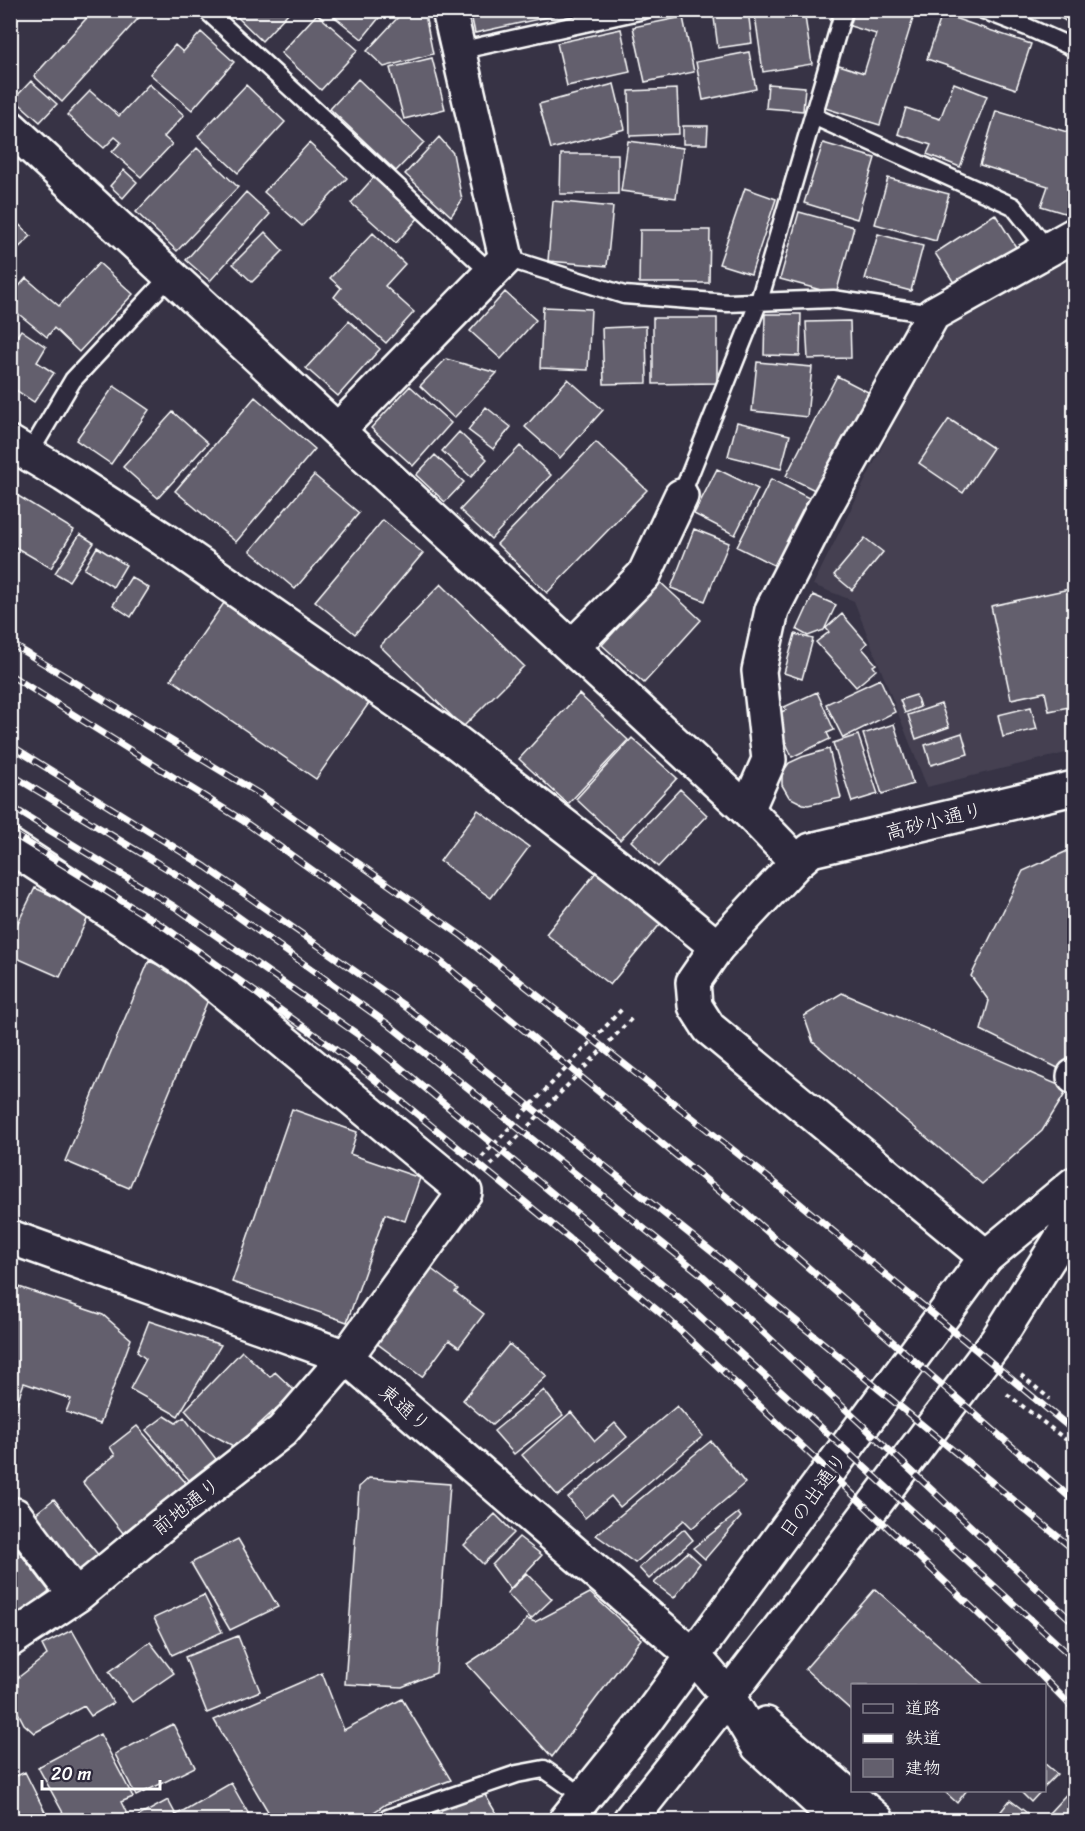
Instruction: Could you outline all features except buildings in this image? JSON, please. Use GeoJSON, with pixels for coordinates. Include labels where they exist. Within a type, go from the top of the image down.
{"type":"FeatureCollection","features":[{"type":"Feature","properties":{"kind":"street"},"geometry":{"type":"LineString","coordinates":[[338,430],[499,266],[449,10]]}},
{"type":"Feature","properties":{"kind":"street"},"geometry":{"type":"LineString","coordinates":[[10,127],[747,810],[797,862]]}},
{"type":"Feature","properties":{"kind":"street"},"geometry":{"type":"LineString","coordinates":[[747,810],[769,760],[759,671],[772,610],[821,514],[933,314],[1061,242]]}},
{"type":"Feature","properties":{"kind":"street"},"geometry":{"type":"LineString","coordinates":[[20,448],[163,539],[456,742],[636,881],[717,947]]}},
{"type":"Feature","properties":{"kind":"street"},"geometry":{"type":"LineString","coordinates":[[572,647],[644,575],[681,496]]}},
{"type":"Feature","properties":{"kind":"street","name":"高砂小通り"},"geometry":{"type":"LineString","coordinates":[[986,1257],[709,1028],[695,1006],[693,982],[717,947],[811,850],[1074,788]]}},
{"type":"Feature","properties":{"kind":"street"},"geometry":{"type":"LineString","coordinates":[[10,846],[194,967],[460,1188]]}},
{"type":"Feature","properties":{"kind":"street","name":"日の出通り"},"geometry":{"type":"LineString","coordinates":[[575,1809],[694,1656],[986,1257],[1074,1184]]}},
{"type":"Feature","properties":{"kind":"street","name":"前地通り"},"geometry":{"type":"LineString","coordinates":[[10,1640],[76,1596],[163,1524],[282,1431],[346,1357],[460,1188]]}},
{"type":"Feature","properties":{"kind":"street"},"geometry":{"type":"LineString","coordinates":[[630,1821],[850,1537],[996,1342],[1074,1218]]}},
{"type":"Feature","properties":{"kind":"street","name":"東通り"},"geometry":{"type":"LineString","coordinates":[[10,1237],[346,1357],[694,1656],[728,1696]]}},
{"type":"Feature","properties":{"kind":"street"},"geometry":{"type":"LineString","coordinates":[[12,1514],[76,1596]]}},
{"type":"Feature","properties":{"kind":"street"},"geometry":{"type":"LineString","coordinates":[[728,1696],[758,1746],[838,1821]]}},
{"type":"Feature","properties":{"kind":"street"},"geometry":{"type":"LineString","coordinates":[[728,1696],[756,1715],[877,1821]]}},
{"type":"Feature","properties":{"kind":"lane"},"geometry":{"type":"LineString","coordinates":[[206,10],[499,266],[624,295],[728,303],[833,299],[933,314]]}},
{"type":"Feature","properties":{"kind":"lane"},"geometry":{"type":"LineString","coordinates":[[458,51],[644,10]]}},
{"type":"Feature","properties":{"kind":"lane"},"geometry":{"type":"LineString","coordinates":[[681,496],[759,301],[844,10]]}},
{"type":"Feature","properties":{"kind":"lane"},"geometry":{"type":"LineString","coordinates":[[983,10],[1074,48]]}},
{"type":"Feature","properties":{"kind":"lane"},"geometry":{"type":"LineString","coordinates":[[813,116],[1013,206],[1061,242]]}},
{"type":"Feature","properties":{"kind":"lane"},"geometry":{"type":"LineString","coordinates":[[20,448],[73,380],[171,275]]}},
{"type":"Feature","properties":{"kind":"lane"},"geometry":{"type":"LineString","coordinates":[[385,1821],[399,1814],[517,1774],[544,1769],[575,1809]]}},
{"type":"Feature","properties":{"kind":"path"},"geometry":{"type":"LineString","coordinates":[[460,1188],[624,1007]]}},
{"type":"Feature","properties":{"kind":"path"},"geometry":{"type":"LineString","coordinates":[[460,1188],[634,1017]]}},
{"type":"Feature","properties":{"kind":"path"},"geometry":{"type":"LineString","coordinates":[[1021,1376],[1050,1399]]}},
{"type":"Feature","properties":{"kind":"path"},"geometry":{"type":"LineString","coordinates":[[1007,1394],[1074,1446]]}},
{"type":"Feature","properties":{"kind":"shaded area"},"geometry":{"type":"Polygon","coordinates":[[[1074,248],[1074,751],[927,787],[854,601],[813,585],[894,423],[954,316],[1074,248]]]}},
{"type":"Feature","properties":{"kind":"railway"},"geometry":{"type":"LineString","coordinates":[[10,643],[261,795],[462,936],[775,1183],[1074,1431]]}},
{"type":"Feature","properties":{"kind":"railway"},"geometry":{"type":"LineString","coordinates":[[10,675],[242,820],[441,962],[745,1212],[1074,1501]]}},
{"type":"Feature","properties":{"kind":"railway"},"geometry":{"type":"LineString","coordinates":[[10,745],[206,867],[402,1004],[716,1255],[1074,1550]]}},
{"type":"Feature","properties":{"kind":"railway"},"geometry":{"type":"LineString","coordinates":[[10,774],[194,885],[388,1024],[702,1275],[1074,1623]]}},
{"type":"Feature","properties":{"kind":"railway"},"geometry":{"type":"LineString","coordinates":[[10,806],[175,907],[373,1045],[683,1301],[1074,1659]]}},
{"type":"Feature","properties":{"kind":"railway"},"geometry":{"type":"LineString","coordinates":[[10,832],[166,928],[357,1065],[668,1319],[1002,1636],[1074,1709]]}}]}
